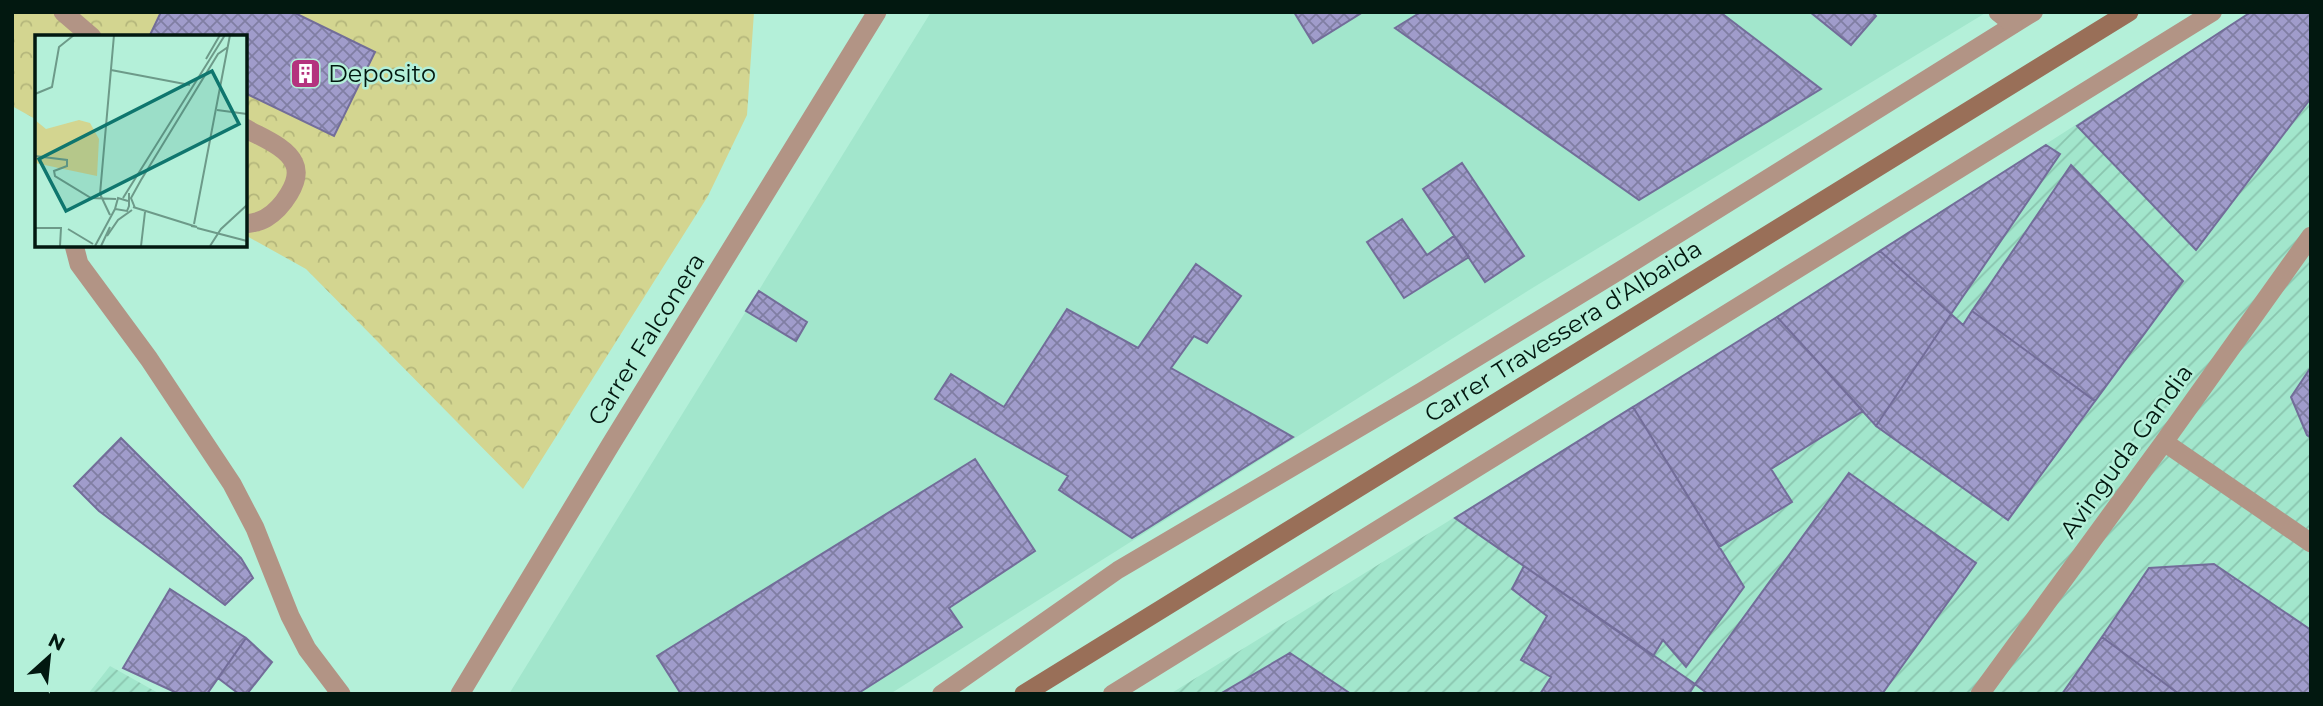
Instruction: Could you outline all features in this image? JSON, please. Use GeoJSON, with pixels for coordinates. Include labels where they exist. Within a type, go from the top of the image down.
{"type":"FeatureCollection","features":[{"type":"Feature","properties":{"kind":"main road","name":"Carrer Travessera d'Albaida"},"geometry":{"type":"LineString","coordinates":[[1024,694],[2129,12]]}},
{"type":"Feature","properties":{"kind":"street"},"geometry":{"type":"LineString","coordinates":[[63,12],[90,35]]}},
{"type":"Feature","properties":{"kind":"street","name":"Carrer Falconera"},"geometry":{"type":"LineString","coordinates":[[460,694],[877,12]]}},
{"type":"Feature","properties":{"kind":"street"},"geometry":{"type":"LineString","coordinates":[[1998,12],[2013,24]]}},
{"type":"Feature","properties":{"kind":"street"},"geometry":{"type":"LineString","coordinates":[[247,129],[285,151],[294,162],[297,172],[280,207],[266,219],[247,224]]}},
{"type":"Feature","properties":{"kind":"street","name":"Avinguda Gandia"},"geometry":{"type":"LineString","coordinates":[[1980,694],[2311,236]]}},
{"type":"Feature","properties":{"kind":"street"},"geometry":{"type":"LineString","coordinates":[[75,247],[79,264],[149,359],[232,484],[255,528],[290,616],[307,649],[341,694]]}},
{"type":"Feature","properties":{"kind":"street"},"geometry":{"type":"LineString","coordinates":[[2164,442],[2311,543]]}},
{"type":"Feature","properties":{"kind":"lane"},"geometry":{"type":"LineString","coordinates":[[941,694],[1118,570],[1561,306],[2034,12]]}},
{"type":"Feature","properties":{"kind":"lane"},"geometry":{"type":"LineString","coordinates":[[1112,694],[2213,12]]}},
{"type":"Feature","properties":{"kind":"shaded area"},"geometry":{"type":"Polygon","coordinates":[[[931,12],[1987,12],[1534,287],[890,694],[509,694],[931,12]]]}},
{"type":"Feature","properties":{"kind":"shaded area"},"geometry":{"type":"Polygon","coordinates":[[[2251,12],[2311,12],[2311,694],[1170,694],[1777,317],[2251,12]]]}},
{"type":"Feature","properties":{"kind":"shaded area"},"geometry":{"type":"Polygon","coordinates":[[[110,666],[160,694],[88,694],[110,666]]]}},
{"type":"Feature","properties":{"kind":"green space"},"geometry":{"type":"Polygon","coordinates":[[[12,12],[754,12],[747,115],[708,196],[523,489],[306,269],[247,236],[247,35],[35,35],[35,119],[12,106],[12,12]]]}},
{"type":"Feature","properties":{"kind":"building","name":"Deposito"},"geometry":{"type":"Polygon","coordinates":[[[161,12],[293,12],[375,52],[334,136],[247,94],[247,35],[150,35],[161,12]]]}},
{"type":"Feature","properties":{"kind":"building"},"geometry":{"type":"Polygon","coordinates":[[[1294,12],[1363,12],[1313,43],[1294,12]]]}},
{"type":"Feature","properties":{"kind":"building"},"geometry":{"type":"Polygon","coordinates":[[[1421,12],[1720,12],[1821,89],[1639,200],[1395,28],[1421,12]]]}},
{"type":"Feature","properties":{"kind":"building"},"geometry":{"type":"Polygon","coordinates":[[[1810,12],[1872,12],[1876,16],[1851,45],[1810,12]]]}},
{"type":"Feature","properties":{"kind":"building"},"geometry":{"type":"Polygon","coordinates":[[[2251,12],[2311,12],[2311,98],[2196,250],[2077,126],[2251,12]]]}},
{"type":"Feature","properties":{"kind":"building"},"geometry":{"type":"Polygon","coordinates":[[[2046,145],[2060,154],[1951,314],[1880,251],[2046,145]]]}},
{"type":"Feature","properties":{"kind":"building"},"geometry":{"type":"Polygon","coordinates":[[[1462,163],[1524,256],[1485,282],[1423,189],[1462,163]]]}},
{"type":"Feature","properties":{"kind":"building"},"geometry":{"type":"Polygon","coordinates":[[[2071,165],[2183,281],[2095,401],[1972,311],[2071,165]]]}},
{"type":"Feature","properties":{"kind":"building"},"geometry":{"type":"Polygon","coordinates":[[[1402,219],[1427,255],[1454,236],[1469,257],[1404,298],[1367,242],[1402,219]]]}},
{"type":"Feature","properties":{"kind":"building"},"geometry":{"type":"Polygon","coordinates":[[[1880,251],[1951,314],[1876,426],[1777,317],[1880,251]]]}},
{"type":"Feature","properties":{"kind":"building"},"geometry":{"type":"Polygon","coordinates":[[[1196,264],[1241,296],[1207,343],[1194,336],[1171,368],[1293,437],[1132,538],[1059,490],[1068,476],[935,399],[951,374],[1004,407],[1067,309],[1138,348],[1196,264]]]}},
{"type":"Feature","properties":{"kind":"building"},"geometry":{"type":"Polygon","coordinates":[[[759,291],[807,322],[796,341],[746,311],[759,291]]]}},
{"type":"Feature","properties":{"kind":"building"},"geometry":{"type":"Polygon","coordinates":[[[1972,311],[2095,401],[2008,520],[1876,426],[1951,314],[1963,325],[1972,311]]]}},
{"type":"Feature","properties":{"kind":"building"},"geometry":{"type":"Polygon","coordinates":[[[1777,317],[1863,411],[1771,469],[1792,502],[1719,547],[1633,407],[1777,317]]]}},
{"type":"Feature","properties":{"kind":"building"},"geometry":{"type":"Polygon","coordinates":[[[2311,367],[2311,438],[2307,435],[2291,397],[2311,367]]]}},
{"type":"Feature","properties":{"kind":"building"},"geometry":{"type":"Polygon","coordinates":[[[1633,407],[1744,587],[1686,667],[1663,640],[1653,656],[1455,518],[1633,407]]]}},
{"type":"Feature","properties":{"kind":"building"},"geometry":{"type":"Polygon","coordinates":[[[121,438],[241,558],[253,578],[225,605],[99,511],[74,486],[121,438]]]}},
{"type":"Feature","properties":{"kind":"building"},"geometry":{"type":"Polygon","coordinates":[[[975,459],[1035,551],[949,608],[962,627],[857,694],[681,694],[657,656],[975,459]]]}},
{"type":"Feature","properties":{"kind":"building"},"geometry":{"type":"Polygon","coordinates":[[[1849,473],[1976,563],[1882,694],[1708,694],[1695,684],[1849,473]]]}},
{"type":"Feature","properties":{"kind":"building"},"geometry":{"type":"Polygon","coordinates":[[[2214,564],[2311,630],[2311,694],[2179,694],[2102,637],[2149,568],[2214,564]]]}},
{"type":"Feature","properties":{"kind":"building"},"geometry":{"type":"Polygon","coordinates":[[[1524,566],[1695,684],[1689,694],[1540,694],[1551,677],[1521,660],[1547,616],[1512,589],[1524,566]]]}},
{"type":"Feature","properties":{"kind":"building"},"geometry":{"type":"Polygon","coordinates":[[[170,589],[246,638],[207,694],[179,694],[123,668],[170,589]]]}},
{"type":"Feature","properties":{"kind":"building"},"geometry":{"type":"Polygon","coordinates":[[[2102,637],[2179,694],[2062,694],[2102,637]]]}},
{"type":"Feature","properties":{"kind":"building"},"geometry":{"type":"Polygon","coordinates":[[[246,638],[272,662],[247,694],[239,694],[218,678],[246,638]]]}},
{"type":"Feature","properties":{"kind":"building"},"geometry":{"type":"Polygon","coordinates":[[[1290,653],[1351,694],[1220,694],[1290,653]]]}},
{"type":"Feature","properties":{"kind":"place","name":"Deposito"},"geometry":{"type":"Point","coordinates":[305,73]}}]}
